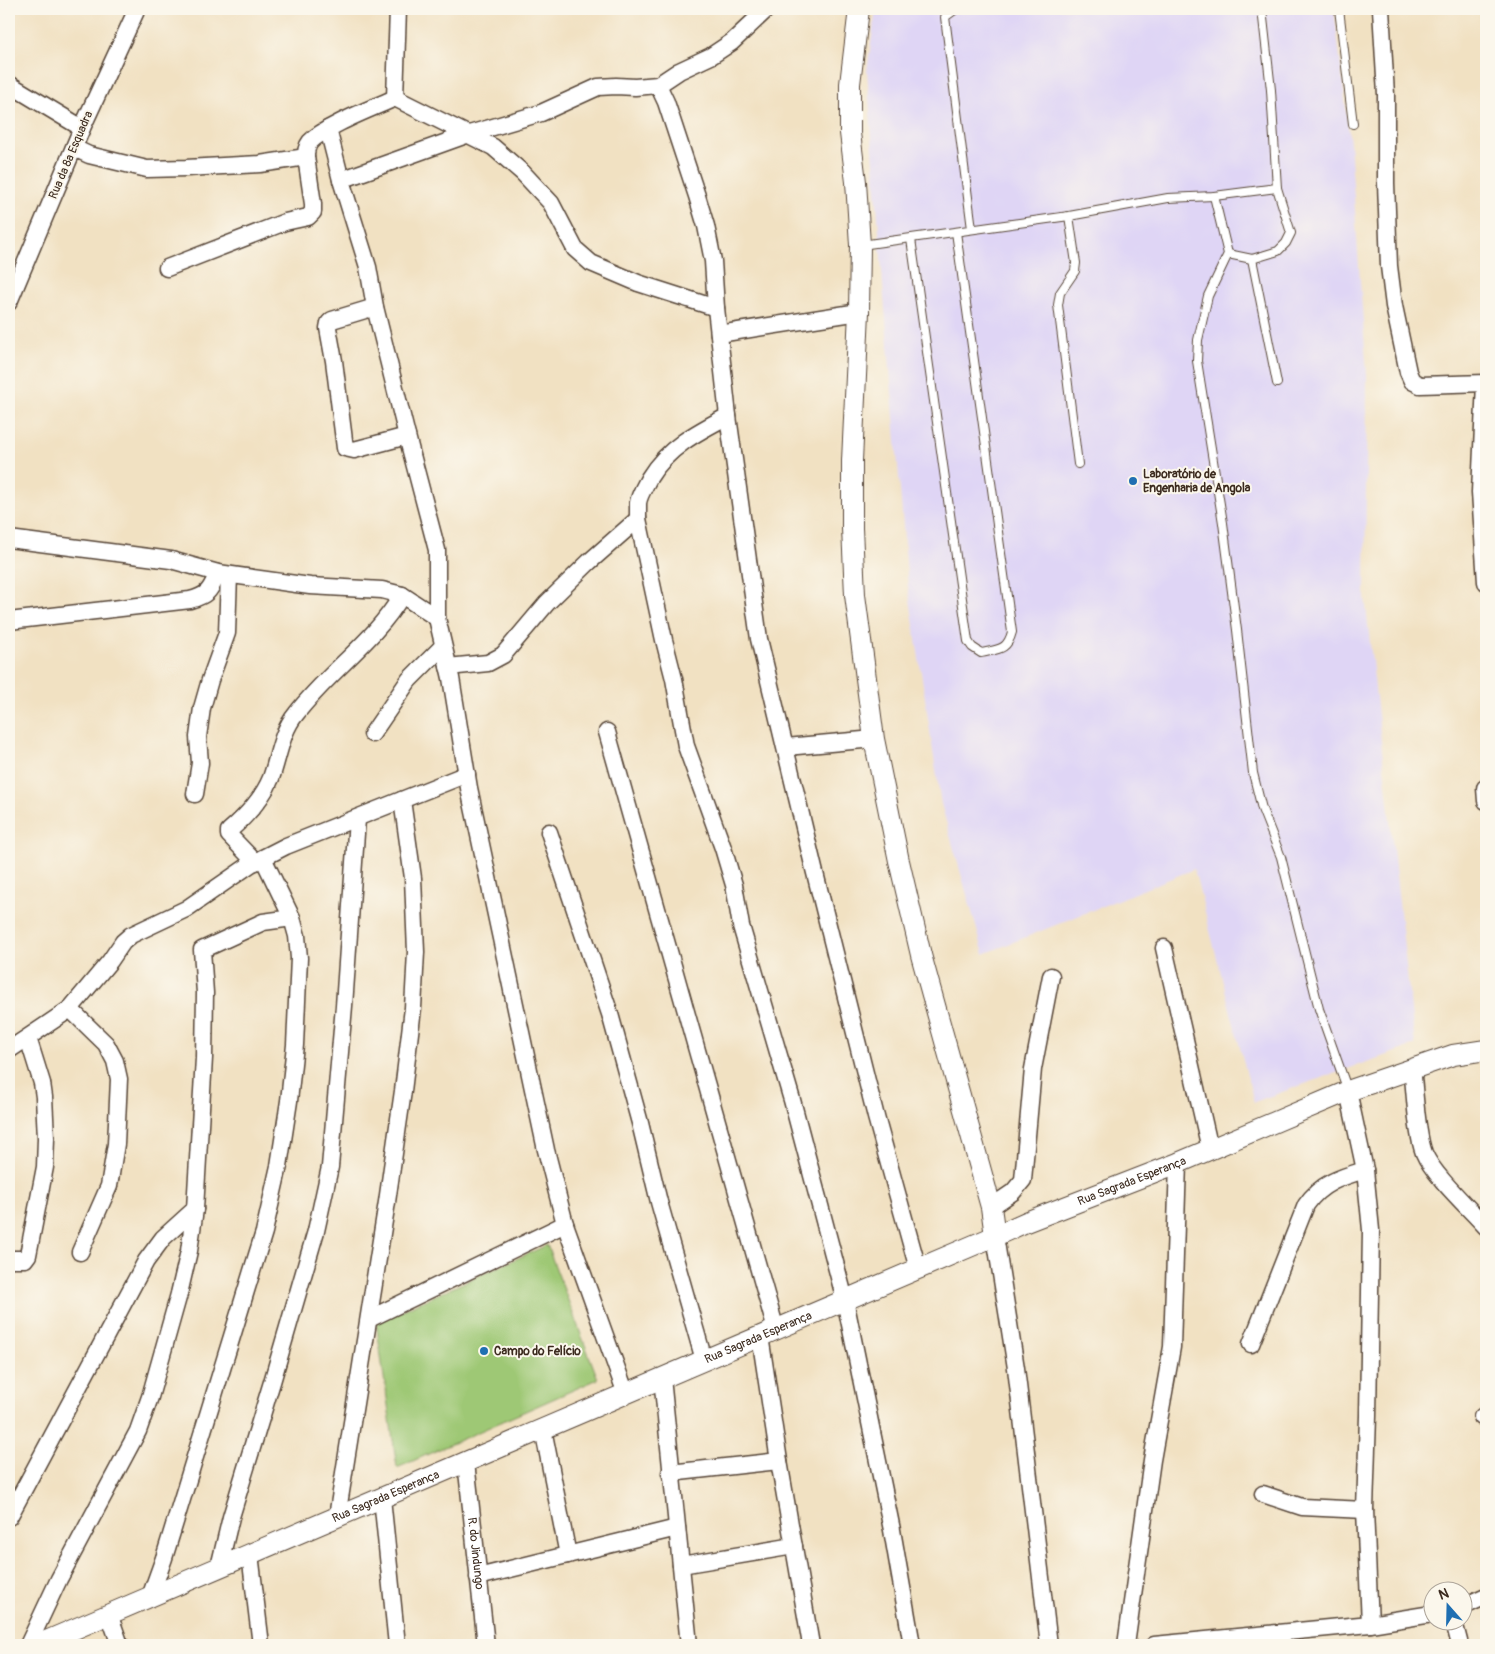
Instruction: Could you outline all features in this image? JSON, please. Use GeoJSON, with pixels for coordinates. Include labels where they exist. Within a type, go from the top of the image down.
{"type":"FeatureCollection","features":[{"type":"Feature","properties":{"kind":"street","name":"Rua da 8ª Esquadra"},"geometry":{"type":"LineString","coordinates":[[9,302],[82,128],[137,9]]}},
{"type":"Feature","properties":{"kind":"street"},"geometry":{"type":"LineString","coordinates":[[395,98],[398,9]]}},
{"type":"Feature","properties":{"kind":"street"},"geometry":{"type":"LineString","coordinates":[[341,180],[469,134],[541,113],[598,87],[658,85],[679,71],[711,56],[732,42],[766,9]]}},
{"type":"Feature","properties":{"kind":"street"},"geometry":{"type":"LineString","coordinates":[[859,9],[850,84],[850,133],[856,182],[860,245],[852,461],[855,595],[874,739],[885,800],[921,955],[991,1206],[1016,1368],[1049,1645]]}},
{"type":"Feature","properties":{"kind":"street"},"geometry":{"type":"LineString","coordinates":[[1381,9],[1386,95],[1386,183],[1394,306],[1408,372],[1412,381],[1420,385],[1485,383],[1480,492],[1486,582]]}},
{"type":"Feature","properties":{"kind":"street"},"geometry":{"type":"LineString","coordinates":[[9,84],[82,128]]}},
{"type":"Feature","properties":{"kind":"street"},"geometry":{"type":"LineString","coordinates":[[658,85],[666,102],[706,226],[713,261],[716,308],[728,416],[760,639],[814,869],[876,1116],[918,1269]]}},
{"type":"Feature","properties":{"kind":"street"},"geometry":{"type":"LineString","coordinates":[[167,268],[285,222],[308,217],[312,212],[314,204],[306,157],[306,150],[310,143],[328,129],[395,98]]}},
{"type":"Feature","properties":{"kind":"street"},"geometry":{"type":"LineString","coordinates":[[395,98],[493,147],[523,173],[551,203],[575,249],[591,263],[638,283],[716,308]]}},
{"type":"Feature","properties":{"kind":"street"},"geometry":{"type":"LineString","coordinates":[[328,129],[341,180],[368,267],[375,307],[437,550],[438,618],[467,774],[546,1150],[565,1224],[626,1394]]}},
{"type":"Feature","properties":{"kind":"street"},"geometry":{"type":"LineString","coordinates":[[74,148],[89,155],[147,169],[260,164],[306,157]]}},
{"type":"Feature","properties":{"kind":"street"},"geometry":{"type":"LineString","coordinates":[[375,307],[332,320],[329,323],[328,328],[345,448],[354,450],[407,436]]}},
{"type":"Feature","properties":{"kind":"street"},"geometry":{"type":"LineString","coordinates":[[719,334],[859,312]]}},
{"type":"Feature","properties":{"kind":"street"},"geometry":{"type":"LineString","coordinates":[[728,416],[697,432],[670,451],[655,469],[644,487],[638,502],[638,519],[674,679],[686,746],[726,857],[734,885],[741,926],[792,1100],[845,1300],[890,1521],[912,1645]]}},
{"type":"Feature","properties":{"kind":"street"},"geometry":{"type":"LineString","coordinates":[[448,667],[488,663],[503,655],[547,603],[588,562],[638,519]]}},
{"type":"Feature","properties":{"kind":"street"},"geometry":{"type":"LineString","coordinates":[[9,539],[172,560],[223,574],[310,586],[382,590],[402,595],[438,618]]}},
{"type":"Feature","properties":{"kind":"street"},"geometry":{"type":"LineString","coordinates":[[9,621],[190,600],[203,596],[223,574]]}},
{"type":"Feature","properties":{"kind":"street"},"geometry":{"type":"LineString","coordinates":[[195,794],[200,763],[198,737],[202,708],[227,633],[223,574]]}},
{"type":"Feature","properties":{"kind":"street"},"geometry":{"type":"LineString","coordinates":[[150,1597],[164,1558],[264,1232],[279,1166],[295,1044],[299,958],[297,936],[292,918],[259,860],[229,835],[229,831],[253,806],[270,780],[287,727],[295,714],[322,683],[393,611],[402,595]]}},
{"type":"Feature","properties":{"kind":"street"},"geometry":{"type":"LineString","coordinates":[[372,734],[409,680],[444,646]]}},
{"type":"Feature","properties":{"kind":"street"},"geometry":{"type":"LineString","coordinates":[[607,732],[768,1333],[779,1462],[811,1645]]}},
{"type":"Feature","properties":{"kind":"street"},"geometry":{"type":"LineString","coordinates":[[786,748],[874,739]]}},
{"type":"Feature","properties":{"kind":"street"},"geometry":{"type":"LineString","coordinates":[[9,1050],[70,1009],[131,935],[186,909],[259,860],[286,846],[467,774]]}},
{"type":"Feature","properties":{"kind":"street"},"geometry":{"type":"LineString","coordinates":[[337,1517],[402,1101],[413,1008],[416,952],[413,878],[402,800]]}},
{"type":"Feature","properties":{"kind":"street"},"geometry":{"type":"LineString","coordinates":[[219,1567],[231,1517],[316,1231],[330,1166],[344,1006],[357,818]]}},
{"type":"Feature","properties":{"kind":"street"},"geometry":{"type":"LineString","coordinates":[[549,832],[610,1014],[659,1202],[704,1360]]}},
{"type":"Feature","properties":{"kind":"street"},"geometry":{"type":"LineString","coordinates":[[28,1645],[59,1579],[138,1431],[150,1397],[179,1294],[195,1208],[204,1058],[205,993],[202,950],[263,922],[292,918]]}},
{"type":"Feature","properties":{"kind":"street"},"geometry":{"type":"LineString","coordinates":[[1164,948],[1210,1149]]}},
{"type":"Feature","properties":{"kind":"street"},"geometry":{"type":"LineString","coordinates":[[991,1206],[1013,1192],[1023,1180],[1033,1069],[1051,976]]}},
{"type":"Feature","properties":{"kind":"street"},"geometry":{"type":"LineString","coordinates":[[70,1009],[106,1044],[115,1061],[119,1079],[116,1144],[109,1186],[80,1252]]}},
{"type":"Feature","properties":{"kind":"street"},"geometry":{"type":"LineString","coordinates":[[9,1259],[25,1259],[28,1255],[45,1167],[44,1097],[42,1082],[28,1038]]}},
{"type":"Feature","properties":{"kind":"street","name":"Rua Sagrada Esperança"},"geometry":{"type":"LineString","coordinates":[[36,1645],[1026,1222],[1178,1163],[1348,1091],[1453,1055],[1486,1050]]}},
{"type":"Feature","properties":{"kind":"street"},"geometry":{"type":"LineString","coordinates":[[1412,1068],[1420,1140],[1424,1153],[1433,1168],[1486,1227]]}},
{"type":"Feature","properties":{"kind":"street"},"geometry":{"type":"LineString","coordinates":[[1348,1091],[1365,1170],[1371,1230],[1364,1510],[1370,1624]]}},
{"type":"Feature","properties":{"kind":"street"},"geometry":{"type":"LineString","coordinates":[[1126,1645],[1152,1460],[1172,1347],[1178,1163]]}},
{"type":"Feature","properties":{"kind":"street"},"geometry":{"type":"LineString","coordinates":[[1251,1344],[1306,1205],[1315,1192],[1339,1178],[1365,1170]]}},
{"type":"Feature","properties":{"kind":"street"},"geometry":{"type":"LineString","coordinates":[[9,1517],[146,1261],[163,1238],[195,1208]]}},
{"type":"Feature","properties":{"kind":"street"},"geometry":{"type":"LineString","coordinates":[[369,1319],[565,1224]]}},
{"type":"Feature","properties":{"kind":"street"},"geometry":{"type":"LineString","coordinates":[[662,1378],[670,1473],[689,1645]]}},
{"type":"Feature","properties":{"kind":"street"},"geometry":{"type":"LineString","coordinates":[[543,1429],[568,1555]]}},
{"type":"Feature","properties":{"kind":"street","name":"R. do Jindungo"},"geometry":{"type":"LineString","coordinates":[[466,1462],[486,1645]]}},
{"type":"Feature","properties":{"kind":"street"},"geometry":{"type":"LineString","coordinates":[[670,1473],[779,1462]]}},
{"type":"Feature","properties":{"kind":"street"},"geometry":{"type":"LineString","coordinates":[[1263,1494],[1302,1507],[1364,1510]]}},
{"type":"Feature","properties":{"kind":"street"},"geometry":{"type":"LineString","coordinates":[[382,1498],[398,1645]]}},
{"type":"Feature","properties":{"kind":"street"},"geometry":{"type":"LineString","coordinates":[[478,1577],[677,1528]]}},
{"type":"Feature","properties":{"kind":"street"},"geometry":{"type":"LineString","coordinates":[[680,1565],[794,1546]]}},
{"type":"Feature","properties":{"kind":"street"},"geometry":{"type":"LineString","coordinates":[[250,1554],[261,1645]]}},
{"type":"Feature","properties":{"kind":"street"},"geometry":{"type":"LineString","coordinates":[[1472,1602],[1486,1596]]}},
{"type":"Feature","properties":{"kind":"street"},"geometry":{"type":"LineString","coordinates":[[110,1614],[120,1645]]}},
{"type":"Feature","properties":{"kind":"street"},"geometry":{"type":"LineString","coordinates":[[1154,1645],[1370,1624],[1422,1616]]}},
{"type":"Feature","properties":{"kind":"street"},"geometry":{"type":"LineString","coordinates":[[1457,1632],[1460,1645]]}},
{"type":"Feature","properties":{"kind":"lane"},"geometry":{"type":"LineString","coordinates":[[956,9],[945,17],[972,230]]}},
{"type":"Feature","properties":{"kind":"lane"},"geometry":{"type":"LineString","coordinates":[[1228,254],[1252,259],[1278,251],[1286,243],[1290,233],[1278,188],[1271,90],[1262,9]]}},
{"type":"Feature","properties":{"kind":"lane"},"geometry":{"type":"LineString","coordinates":[[1339,9],[1352,124]]}},
{"type":"Feature","properties":{"kind":"lane"},"geometry":{"type":"LineString","coordinates":[[860,245],[1068,216],[1168,198],[1214,196],[1278,188]]}},
{"type":"Feature","properties":{"kind":"lane"},"geometry":{"type":"LineString","coordinates":[[1214,196],[1228,254],[1208,296],[1198,340],[1197,362],[1223,523],[1253,773],[1262,809],[1280,858],[1319,1009],[1348,1091]]}},
{"type":"Feature","properties":{"kind":"lane"},"geometry":{"type":"LineString","coordinates":[[1068,216],[1076,263],[1075,271],[1060,293],[1058,305],[1078,464]]}},
{"type":"Feature","properties":{"kind":"lane"},"geometry":{"type":"LineString","coordinates":[[911,239],[968,640],[972,647],[981,653],[1004,648],[1010,642],[1012,632],[956,232]]}},
{"type":"Feature","properties":{"kind":"lane"},"geometry":{"type":"LineString","coordinates":[[1252,259],[1277,383]]}},
{"type":"Feature","properties":{"kind":"shaded area","name":"Laboratório de Engenharia de Angola"},"geometry":{"type":"Polygon","coordinates":[[[876,9],[1334,9],[1350,143],[1367,376],[1365,598],[1415,1045],[1254,1102],[1194,869],[984,954],[941,804],[908,586],[867,71],[876,9]]]}},
{"type":"Feature","properties":{"kind":"green space","name":"Campo do Felício"},"geometry":{"type":"Polygon","coordinates":[[[547,1245],[598,1379],[397,1468],[376,1322],[547,1245]]]}},
{"type":"Feature","properties":{"kind":"place","name":"Laboratório de Engenharia de Angola"},"geometry":{"type":"Point","coordinates":[1133,481]}},
{"type":"Feature","properties":{"kind":"place","name":"Campo do Felício"},"geometry":{"type":"Point","coordinates":[484,1351]}}]}
